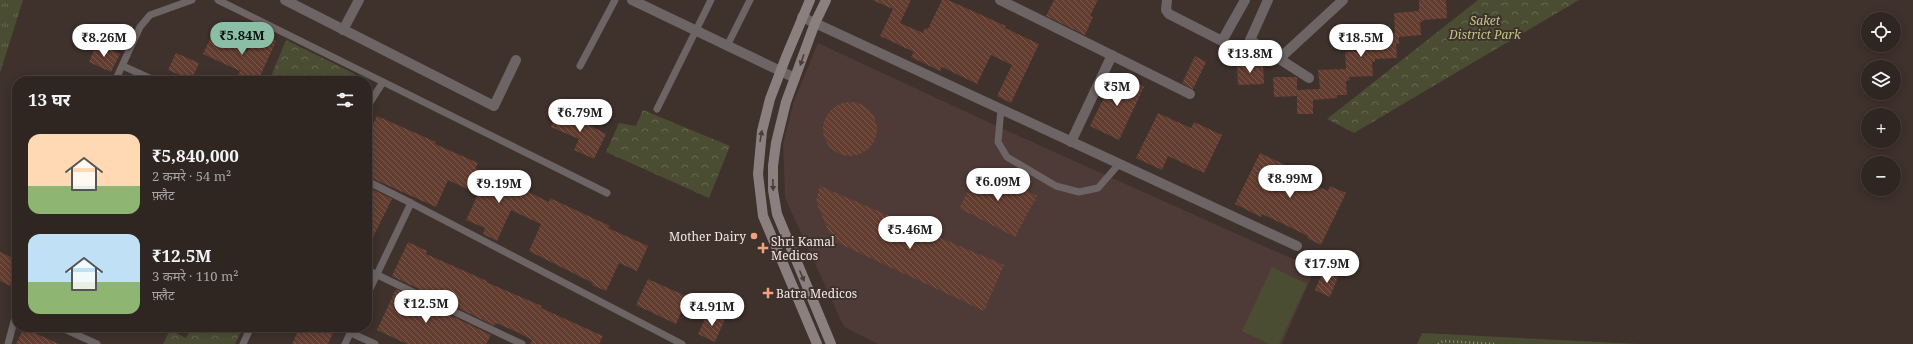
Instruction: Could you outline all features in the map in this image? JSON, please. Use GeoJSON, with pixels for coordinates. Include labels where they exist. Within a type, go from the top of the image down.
{"type":"FeatureCollection","features":[{"type":"Feature","properties":{"kind":"street"},"geometry":{"type":"LineString","coordinates":[[285,0],[494,106],[516,60]]}},
{"type":"Feature","properties":{"kind":"street"},"geometry":{"type":"LineString","coordinates":[[343,30],[359,0]]}},
{"type":"Feature","properties":{"kind":"street"},"geometry":{"type":"LineString","coordinates":[[632,0],[795,78]]}},
{"type":"Feature","properties":{"kind":"street"},"geometry":{"type":"LineString","coordinates":[[810,0],[770,98],[759,152],[758,181],[763,216],[817,344]]}},
{"type":"Feature","properties":{"kind":"street"},"geometry":{"type":"LineString","coordinates":[[826,0],[815,23],[786,102],[776,142],[773,166],[773,190],[777,214],[831,344]]}},
{"type":"Feature","properties":{"kind":"street"},"geometry":{"type":"LineString","coordinates":[[1000,0],[1190,94]]}},
{"type":"Feature","properties":{"kind":"street"},"geometry":{"type":"LineString","coordinates":[[1166,0],[1166,10],[1169,14],[1222,41],[1245,0]]}},
{"type":"Feature","properties":{"kind":"street"},"geometry":{"type":"LineString","coordinates":[[1268,0],[1250,40],[1309,78]]}},
{"type":"Feature","properties":{"kind":"street"},"geometry":{"type":"LineString","coordinates":[[1279,59],[1343,0]]}},
{"type":"Feature","properties":{"kind":"street"},"geometry":{"type":"LineString","coordinates":[[802,17],[1297,246]]}},
{"type":"Feature","properties":{"kind":"street"},"geometry":{"type":"LineString","coordinates":[[1071,142],[1112,55]]}},
{"type":"Feature","properties":{"kind":"street"},"geometry":{"type":"LineString","coordinates":[[770,98],[786,102]]}},
{"type":"Feature","properties":{"kind":"lane"},"geometry":{"type":"LineString","coordinates":[[118,76],[140,27],[150,15],[192,0]]}},
{"type":"Feature","properties":{"kind":"lane"},"geometry":{"type":"LineString","coordinates":[[218,0],[371,76]]}},
{"type":"Feature","properties":{"kind":"lane"},"geometry":{"type":"LineString","coordinates":[[580,66],[615,0]]}},
{"type":"Feature","properties":{"kind":"lane"},"geometry":{"type":"LineString","coordinates":[[657,109],[711,0]]}},
{"type":"Feature","properties":{"kind":"lane"},"geometry":{"type":"LineString","coordinates":[[728,46],[750,0]]}},
{"type":"Feature","properties":{"kind":"lane"},"geometry":{"type":"LineString","coordinates":[[123,66],[145,76]]}},
{"type":"Feature","properties":{"kind":"lane"},"geometry":{"type":"LineString","coordinates":[[372,77],[607,193]]}},
{"type":"Feature","properties":{"kind":"lane"},"geometry":{"type":"LineString","coordinates":[[372,99],[383,82]]}},
{"type":"Feature","properties":{"kind":"lane"},"geometry":{"type":"LineString","coordinates":[[1001,109],[998,142],[1007,157],[1056,186],[1079,192],[1098,188],[1119,164]]}},
{"type":"Feature","properties":{"kind":"lane"},"geometry":{"type":"LineString","coordinates":[[372,184],[682,344]]}},
{"type":"Feature","properties":{"kind":"lane"},"geometry":{"type":"LineString","coordinates":[[372,283],[411,203]]}},
{"type":"Feature","properties":{"kind":"lane"},"geometry":{"type":"LineString","coordinates":[[372,272],[522,344]]}},
{"type":"Feature","properties":{"kind":"lane"},"geometry":{"type":"LineString","coordinates":[[8,344],[12,329]]}},
{"type":"Feature","properties":{"kind":"lane"},"geometry":{"type":"LineString","coordinates":[[71,332],[97,344]]}},
{"type":"Feature","properties":{"kind":"lane"},"geometry":{"type":"LineString","coordinates":[[243,344],[249,332]]}},
{"type":"Feature","properties":{"kind":"lane"},"geometry":{"type":"LineString","coordinates":[[345,344],[351,332]]}},
{"type":"Feature","properties":{"kind":"lane"},"geometry":{"type":"LineString","coordinates":[[355,332],[375,344]]}},
{"type":"Feature","properties":{"kind":"path"},"geometry":{"type":"LineString","coordinates":[[1438,344],[1443,341],[1496,344]]}},
{"type":"Feature","properties":{"kind":"shaded area"},"geometry":{"type":"Polygon","coordinates":[[[818,43],[999,127],[1315,269],[1282,344],[878,344],[844,327],[785,198],[783,144],[794,101],[818,43]]]}},
{"type":"Feature","properties":{"kind":"green space"},"geometry":{"type":"Polygon","coordinates":[[[0,0],[23,0],[0,73],[0,0]]]}},
{"type":"Feature","properties":{"kind":"green space","name":"Saket District Park"},"geometry":{"type":"Polygon","coordinates":[[[1478,0],[1579,0],[1354,133],[1327,119],[1478,0]]]}},
{"type":"Feature","properties":{"kind":"green space"},"geometry":{"type":"Polygon","coordinates":[[[286,40],[355,74],[354,76],[271,76],[286,40]]]}},
{"type":"Feature","properties":{"kind":"green space"},"geometry":{"type":"Polygon","coordinates":[[[643,110],[730,146],[709,198],[606,152],[619,123],[636,126],[643,110]]]}},
{"type":"Feature","properties":{"kind":"green space"},"geometry":{"type":"Polygon","coordinates":[[[1272,267],[1307,284],[1279,344],[1269,344],[1242,331],[1272,267]]]}},
{"type":"Feature","properties":{"kind":"green space"},"geometry":{"type":"Polygon","coordinates":[[[169,332],[174,332],[186,338],[189,332],[241,332],[235,344],[163,344],[169,332]]]}},
{"type":"Feature","properties":{"kind":"green space"},"geometry":{"type":"Polygon","coordinates":[[[1422,333],[1640,344],[1417,344],[1422,333]]]}},
{"type":"Feature","properties":{"kind":"building"},"geometry":{"type":"Polygon","coordinates":[[[872,0],[911,0],[900,23],[923,33],[925,28],[928,29],[942,0],[948,0],[1006,26],[1005,28],[1039,44],[1011,103],[997,96],[1012,65],[991,55],[977,84],[942,67],[940,71],[911,57],[914,52],[880,36],[893,9],[872,0]]]}},
{"type":"Feature","properties":{"kind":"building"},"geometry":{"type":"Polygon","coordinates":[[[1054,0],[1098,0],[1090,16],[1093,17],[1085,35],[1046,16],[1054,0]]]}},
{"type":"Feature","properties":{"kind":"building"},"geometry":{"type":"Polygon","coordinates":[[[1419,0],[1446,0],[1447,18],[1423,20],[1423,22],[1420,22],[1421,35],[1399,37],[1399,44],[1396,44],[1397,58],[1375,59],[1375,62],[1372,62],[1373,76],[1349,77],[1350,80],[1346,81],[1347,95],[1337,95],[1337,98],[1313,100],[1313,114],[1297,114],[1297,96],[1274,97],[1273,77],[1297,78],[1297,90],[1320,89],[1318,70],[1346,69],[1345,52],[1371,50],[1370,35],[1395,33],[1394,13],[1419,11],[1419,0]]]}},
{"type":"Feature","properties":{"kind":"building"},"geometry":{"type":"Polygon","coordinates":[[[257,32],[276,41],[260,76],[238,76],[240,71],[203,54],[212,35],[248,51],[257,32]]]}},
{"type":"Feature","properties":{"kind":"building"},"geometry":{"type":"Polygon","coordinates":[[[97,43],[120,54],[111,72],[89,62],[97,43]]]}},
{"type":"Feature","properties":{"kind":"building"},"geometry":{"type":"Polygon","coordinates":[[[176,53],[199,63],[193,76],[182,76],[168,70],[176,53]]]}},
{"type":"Feature","properties":{"kind":"building"},"geometry":{"type":"Polygon","coordinates":[[[1195,56],[1206,62],[1193,89],[1182,83],[1195,56]]]}},
{"type":"Feature","properties":{"kind":"building"},"geometry":{"type":"Polygon","coordinates":[[[1263,64],[1264,84],[1238,85],[1237,65],[1263,64]]]}},
{"type":"Feature","properties":{"kind":"building"},"geometry":{"type":"Polygon","coordinates":[[[1116,73],[1144,87],[1119,140],[1090,126],[1116,73]]]}},
{"type":"Feature","properties":{"kind":"building"},"geometry":{"type":"Polygon","coordinates":[[[850,102],[860,104],[869,110],[875,119],[877,129],[875,139],[869,148],[860,154],[850,156],[840,154],[831,148],[825,139],[823,129],[825,119],[831,110],[840,104],[850,102]]]}},
{"type":"Feature","properties":{"kind":"building"},"geometry":{"type":"Polygon","coordinates":[[[559,109],[606,134],[594,159],[574,150],[579,139],[551,127],[559,109]]]}},
{"type":"Feature","properties":{"kind":"building"},"geometry":{"type":"Polygon","coordinates":[[[1158,113],[1191,128],[1194,122],[1222,135],[1204,173],[1168,156],[1162,170],[1136,158],[1158,113]]]}},
{"type":"Feature","properties":{"kind":"building"},"geometry":{"type":"Polygon","coordinates":[[[377,116],[436,142],[435,144],[478,163],[475,169],[549,202],[550,198],[610,226],[608,228],[648,246],[637,271],[619,263],[606,291],[529,251],[541,224],[511,210],[497,241],[483,234],[485,228],[466,220],[478,194],[448,180],[436,207],[372,178],[372,126],[377,116]]]}},
{"type":"Feature","properties":{"kind":"building"},"geometry":{"type":"Polygon","coordinates":[[[1260,153],[1296,170],[1293,175],[1328,191],[1330,186],[1346,193],[1321,245],[1307,238],[1308,236],[1262,214],[1261,217],[1235,204],[1260,153]]]}},
{"type":"Feature","properties":{"kind":"building"},"geometry":{"type":"Polygon","coordinates":[[[981,167],[1037,196],[1015,237],[959,208],[981,167]]]}},
{"type":"Feature","properties":{"kind":"building"},"geometry":{"type":"Polygon","coordinates":[[[820,186],[1004,265],[984,311],[832,240],[816,201],[820,186]]]}},
{"type":"Feature","properties":{"kind":"building"},"geometry":{"type":"Polygon","coordinates":[[[372,189],[392,199],[372,239],[372,189]]]}},
{"type":"Feature","properties":{"kind":"building"},"geometry":{"type":"Polygon","coordinates":[[[408,242],[427,251],[426,254],[542,306],[541,308],[603,336],[599,344],[530,344],[532,340],[517,332],[496,323],[495,326],[392,276],[408,242]]]}},
{"type":"Feature","properties":{"kind":"building"},"geometry":{"type":"Polygon","coordinates":[[[0,252],[12,258],[12,287],[0,281],[0,252]]]}},
{"type":"Feature","properties":{"kind":"building"},"geometry":{"type":"Polygon","coordinates":[[[1323,271],[1338,277],[1330,297],[1315,290],[1323,271]]]}},
{"type":"Feature","properties":{"kind":"building"},"geometry":{"type":"Polygon","coordinates":[[[648,279],[688,297],[676,324],[636,305],[648,279]]]}},
{"type":"Feature","properties":{"kind":"building"},"geometry":{"type":"Polygon","coordinates":[[[396,289],[491,335],[486,344],[407,344],[377,330],[396,289]]]}},
{"type":"Feature","properties":{"kind":"building"},"geometry":{"type":"Polygon","coordinates":[[[709,311],[725,319],[715,342],[698,334],[709,311]]]}},
{"type":"Feature","properties":{"kind":"building"},"geometry":{"type":"Polygon","coordinates":[[[22,332],[33,332],[59,344],[16,344],[22,332]]]}},
{"type":"Feature","properties":{"kind":"building"},"geometry":{"type":"Polygon","coordinates":[[[298,332],[334,332],[328,344],[292,344],[298,332]]]}},
{"type":"Feature","properties":{"kind":"place","name":"Mother Dairy"},"geometry":{"type":"Point","coordinates":[754,236]}},
{"type":"Feature","properties":{"kind":"place","name":"Shri Kamal Medicos"},"geometry":{"type":"Point","coordinates":[763,248]}},
{"type":"Feature","properties":{"kind":"place","name":"Batra Medicos"},"geometry":{"type":"Point","coordinates":[768,293]}}]}
